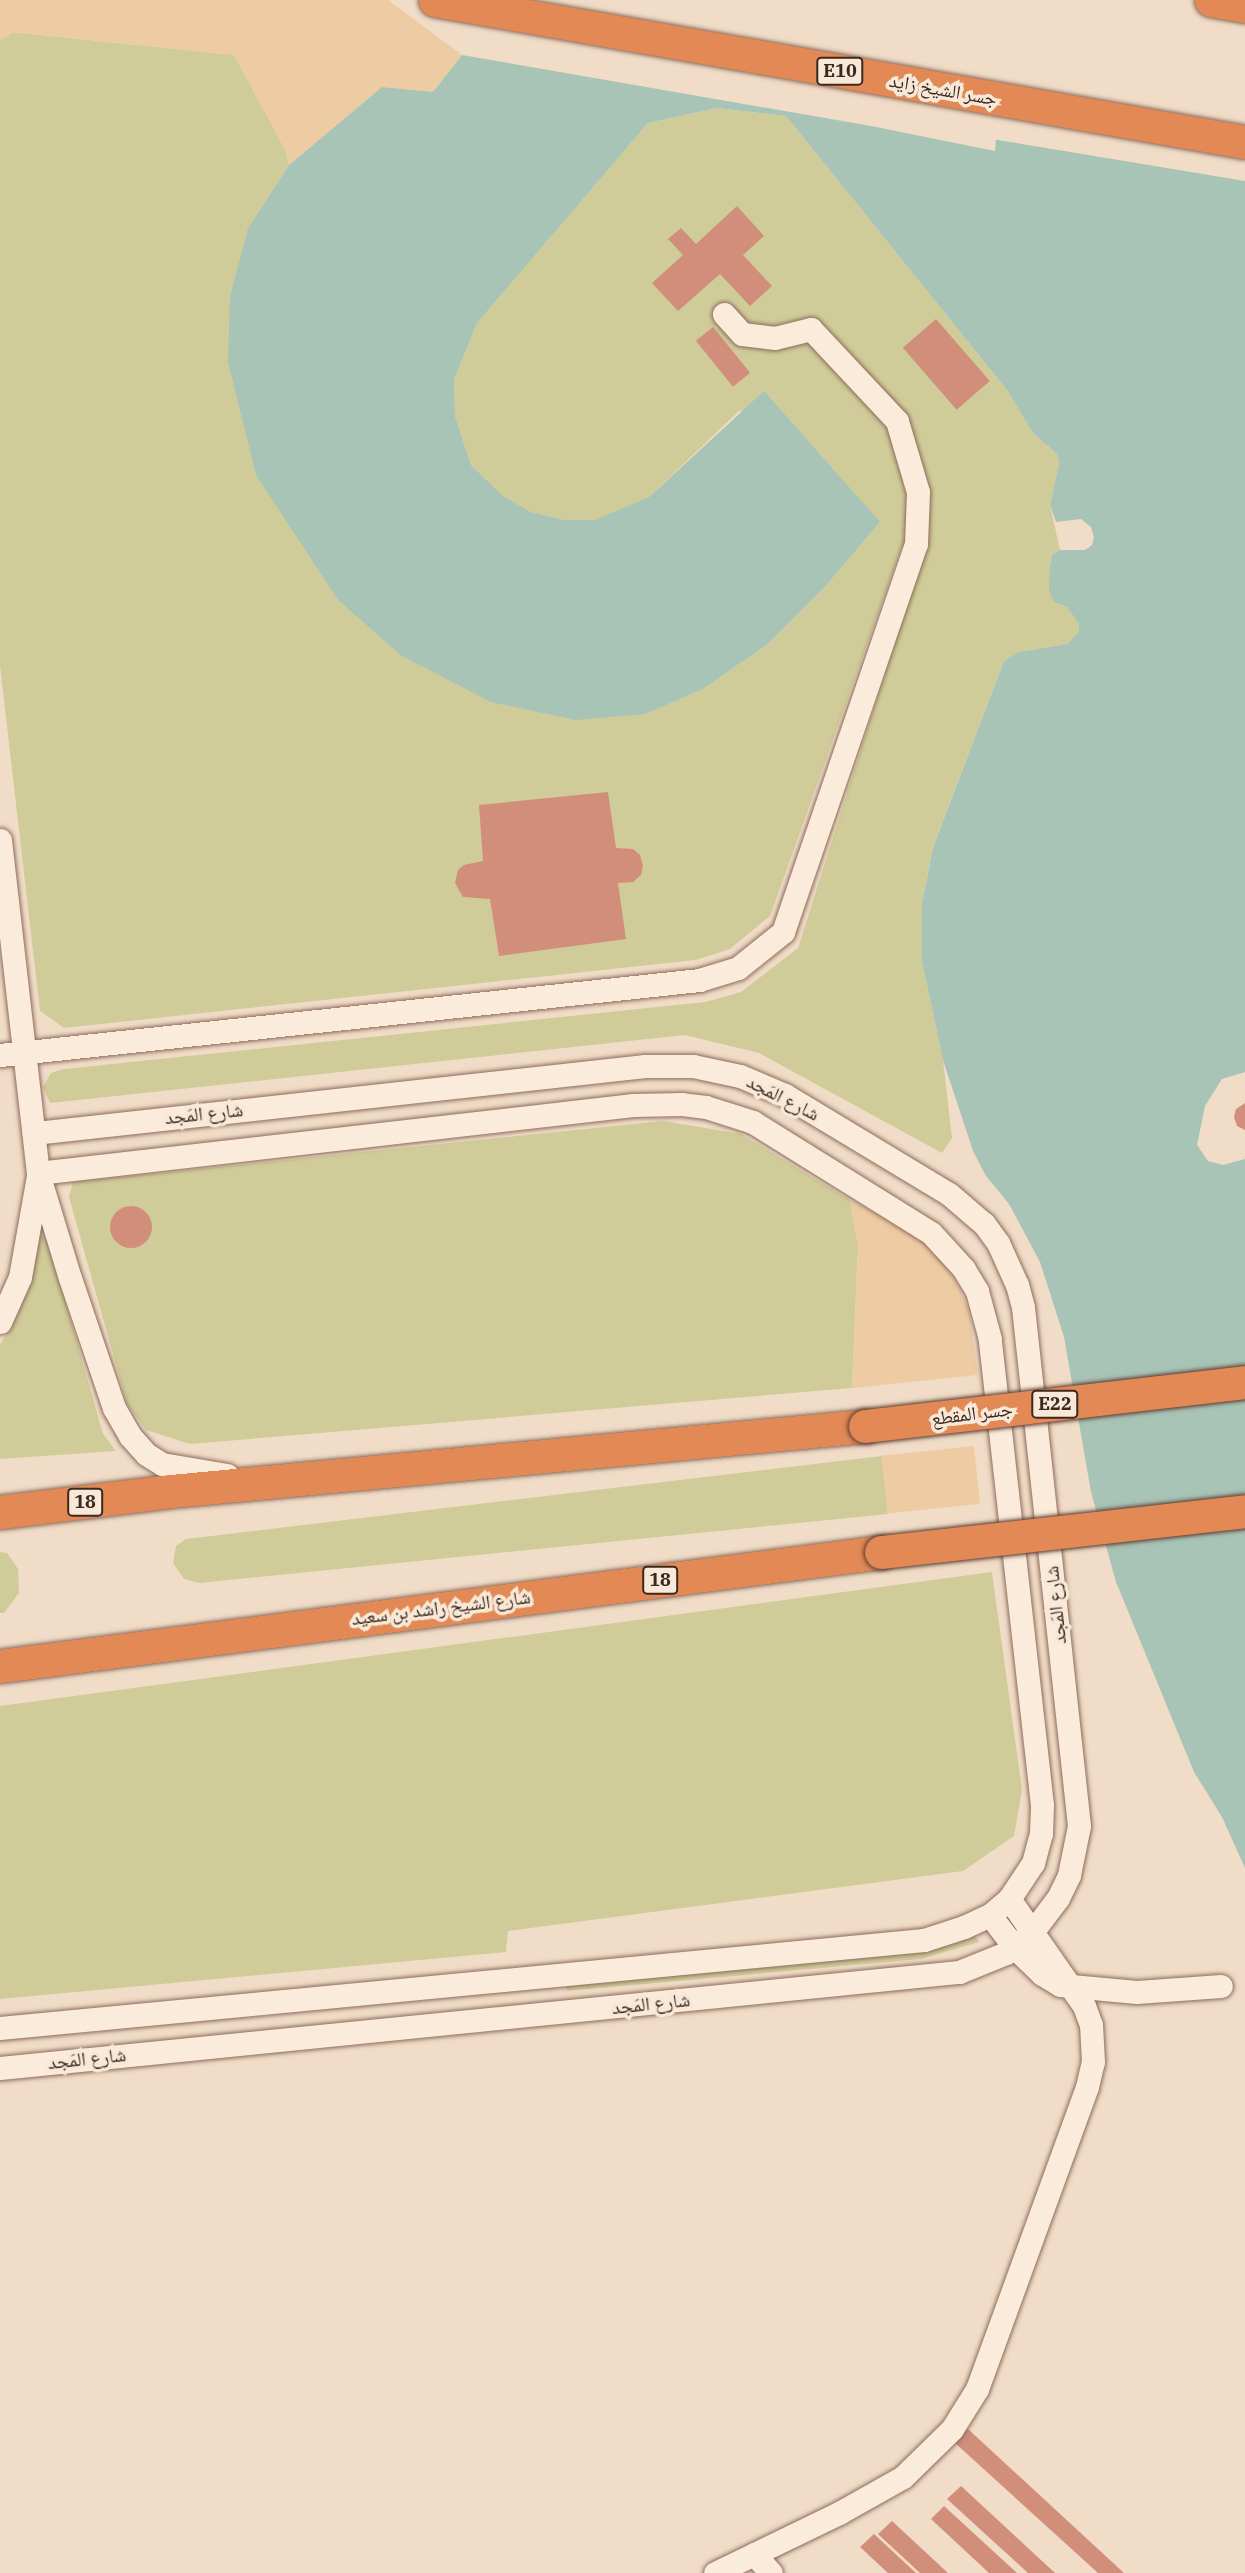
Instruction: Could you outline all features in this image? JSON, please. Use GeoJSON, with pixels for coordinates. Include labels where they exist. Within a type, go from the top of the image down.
{"type":"FeatureCollection","features":[{"type":"Feature","properties":{"kind":"highway","name":"جسر الشيخ زايد"},"geometry":{"type":"LineString","coordinates":[[435,0],[1245,142]]}},
{"type":"Feature","properties":{"kind":"highway"},"geometry":{"type":"LineString","coordinates":[[1211,0],[1245,6]]}},
{"type":"Feature","properties":{"kind":"highway","name":"جسر المقطع"},"geometry":{"type":"LineString","coordinates":[[865,1426],[1245,1382]]}},
{"type":"Feature","properties":{"kind":"highway","name":"18"},"geometry":{"type":"LineString","coordinates":[[0,1512],[171,1492],[865,1426]]}},
{"type":"Feature","properties":{"kind":"highway"},"geometry":{"type":"LineString","coordinates":[[0,1498],[171,1492]]}},
{"type":"Feature","properties":{"kind":"highway","name":"شارع الشيخ راشد بن سعيد"},"geometry":{"type":"LineString","coordinates":[[0,1666],[881,1552],[1245,1511]]}},
{"type":"Feature","properties":{"kind":"street"},"geometry":{"type":"LineString","coordinates":[[0,1055],[699,980],[737,968],[783,932],[916,544],[918,492],[897,421],[811,329],[775,338],[742,334],[724,314]]}},
{"type":"Feature","properties":{"kind":"street"},"geometry":{"type":"LineString","coordinates":[[0,839],[38,1173],[114,1408],[130,1436],[146,1454],[162,1464],[192,1471],[282,1481]]}},
{"type":"Feature","properties":{"kind":"street","name":"شارع المَجد"},"geometry":{"type":"LineString","coordinates":[[0,2068],[933,1976],[983,1964],[1014,1947],[1033,1931],[1058,1898],[1076,1851],[1078,1800],[1023,1307],[1017,1285],[998,1243],[967,1208],[785,1095],[740,1076],[693,1066],[645,1066],[34,1133]]}},
{"type":"Feature","properties":{"kind":"street","name":"شارع المَجد"},"geometry":{"type":"LineString","coordinates":[[0,2028],[901,1943],[945,1935],[990,1914],[1009,1899],[1033,1863],[1041,1835],[1042,1805],[990,1339],[985,1315],[971,1280],[949,1250],[930,1233],[753,1122],[706,1107],[682,1104],[633,1105],[38,1173]]}},
{"type":"Feature","properties":{"kind":"street"},"geometry":{"type":"LineString","coordinates":[[0,1322],[20,1278],[38,1173]]}},
{"type":"Feature","properties":{"kind":"street"},"geometry":{"type":"LineString","coordinates":[[715,2573],[884,2490],[903,2477],[938,2446],[977,2389],[1091,2074],[1091,2025],[1084,2006],[1069,1987],[1062,1970],[1009,1899]]}},
{"type":"Feature","properties":{"kind":"street"},"geometry":{"type":"LineString","coordinates":[[990,1914],[1014,1947],[1042,1974],[1069,1987],[1160,1992],[1220,1986]]}},
{"type":"Feature","properties":{"kind":"street"},"geometry":{"type":"LineString","coordinates":[[754,2554],[771,2573]]}},
{"type":"Feature","properties":{"kind":"shaded area"},"geometry":{"type":"Polygon","coordinates":[[[1007,0],[1245,0],[1245,1072],[1222,1079],[1205,1106],[1197,1145],[1208,1161],[1223,1165],[1245,1159],[1245,1868],[1222,1817],[1194,1772],[1116,1582],[1091,1492],[1064,1337],[1040,1262],[1009,1204],[986,1176],[973,1151],[943,1060],[922,962],[922,904],[933,847],[1004,661],[1019,652],[1067,644],[1078,633],[1079,624],[1067,607],[1054,602],[1049,590],[1050,565],[1052,555],[1060,550],[1085,550],[1092,545],[1094,537],[1091,527],[1081,519],[1056,522],[1050,505],[1059,463],[1057,454],[1033,433],[1007,390],[786,116],[717,108],[648,123],[477,323],[454,380],[455,416],[471,465],[503,496],[531,512],[565,520],[595,520],[649,497],[764,391],[880,522],[825,587],[768,644],[703,689],[646,714],[576,720],[491,702],[402,656],[338,600],[256,475],[228,362],[230,297],[248,228],[289,165],[382,87],[433,92],[462,55],[871,126],[995,151],[1007,0]]]}},
{"type":"Feature","properties":{"kind":"shaded area"},"geometry":{"type":"Polygon","coordinates":[[[12,32],[234,55],[286,151],[289,165],[248,228],[646,714],[703,689],[768,644],[825,587],[880,522],[740,410],[649,497],[627,508],[595,520],[565,520],[531,512],[503,496],[471,465],[455,416],[454,380],[477,323],[648,123],[717,108],[786,116],[1007,390],[1033,433],[1057,454],[1059,463],[1050,505],[1060,550],[1052,555],[1050,565],[1054,602],[1067,607],[1079,624],[1078,634],[1067,644],[1019,652],[1004,661],[933,846],[922,904],[922,962],[943,1060],[952,1138],[942,1153],[759,1053],[685,1035],[50,1103],[43,1087],[51,1073],[64,1069],[705,1002],[741,992],[798,948],[923,554],[902,546],[770,916],[730,949],[696,960],[64,1028],[40,1011],[0,666],[0,41],[12,32]]]}},
{"type":"Feature","properties":{"kind":"shaded area"},"geometry":{"type":"Polygon","coordinates":[[[663,1121],[741,1134],[850,1200],[858,1246],[852,1388],[190,1444],[146,1430],[127,1404],[69,1197],[73,1182],[663,1121]]]}},
{"type":"Feature","properties":{"kind":"shaded area"},"geometry":{"type":"Polygon","coordinates":[[[41,1235],[48,1240],[103,1434],[116,1451],[0,1459],[0,1344],[8,1333],[29,1279],[33,1240],[41,1235]]]}},
{"type":"Feature","properties":{"kind":"shaded area"},"geometry":{"type":"Polygon","coordinates":[[[882,1456],[888,1514],[199,1583],[184,1579],[173,1563],[176,1546],[186,1539],[882,1456]]]}},
{"type":"Feature","properties":{"kind":"shaded area"},"geometry":{"type":"Polygon","coordinates":[[[0,1552],[7,1553],[18,1569],[19,1593],[4,1613],[0,1613],[0,1552]]]}},
{"type":"Feature","properties":{"kind":"shaded area"},"geometry":{"type":"Polygon","coordinates":[[[992,1572],[1022,1790],[1014,1836],[963,1871],[508,1931],[506,1952],[0,1999],[0,1706],[992,1572]]]}},
{"type":"Feature","properties":{"kind":"shaded area"},"geometry":{"type":"Polygon","coordinates":[[[972,1930],[979,1942],[921,1959],[567,1991],[566,1977],[972,1930]]]}},
{"type":"Feature","properties":{"kind":"sand"},"geometry":{"type":"Polygon","coordinates":[[[0,0],[388,0],[462,55],[433,92],[382,87],[289,165],[286,151],[234,55],[13,32],[0,41],[0,0]]]}},
{"type":"Feature","properties":{"kind":"sand"},"geometry":{"type":"Polygon","coordinates":[[[850,1200],[923,1236],[955,1279],[969,1310],[978,1375],[852,1388],[858,1246],[850,1200]]]}},
{"type":"Feature","properties":{"kind":"sand"},"geometry":{"type":"Polygon","coordinates":[[[974,1446],[980,1504],[888,1513],[882,1456],[974,1446]]]}},
{"type":"Feature","properties":{"kind":"pier"},"geometry":{"type":"Polygon","coordinates":[[[1003,0],[1245,0],[1245,181],[992,139],[1003,0]]]}},
{"type":"Feature","properties":{"kind":"building"},"geometry":{"type":"Polygon","coordinates":[[[737,206],[764,236],[743,255],[772,286],[750,306],[720,274],[678,311],[652,283],[683,255],[668,239],[681,228],[696,244],[737,206]]]}},
{"type":"Feature","properties":{"kind":"building"},"geometry":{"type":"Polygon","coordinates":[[[936,319],[990,381],[957,410],[903,348],[936,319]]]}},
{"type":"Feature","properties":{"kind":"building"},"geometry":{"type":"Polygon","coordinates":[[[713,327],[750,373],[733,387],[696,341],[713,327]]]}},
{"type":"Feature","properties":{"kind":"building"},"geometry":{"type":"Polygon","coordinates":[[[608,792],[616,848],[633,849],[640,855],[643,866],[641,875],[633,882],[618,883],[626,939],[499,956],[490,899],[463,897],[455,883],[458,870],[464,865],[483,861],[479,805],[608,792]]]}},
{"type":"Feature","properties":{"kind":"building"},"geometry":{"type":"Polygon","coordinates":[[[1245,1103],[1245,1130],[1237,1126],[1234,1117],[1236,1109],[1245,1103]]]}},
{"type":"Feature","properties":{"kind":"building"},"geometry":{"type":"Polygon","coordinates":[[[131,1206],[146,1212],[152,1227],[146,1242],[131,1248],[116,1242],[110,1227],[116,1212],[131,1206]]]}},
{"type":"Feature","properties":{"kind":"building"},"geometry":{"type":"Polygon","coordinates":[[[968,2429],[1124,2573],[1098,2573],[954,2442],[968,2429]]]}},
{"type":"Feature","properties":{"kind":"building"},"geometry":{"type":"Polygon","coordinates":[[[961,2486],[1055,2573],[1028,2573],[947,2499],[961,2486]]]}},
{"type":"Feature","properties":{"kind":"building"},"geometry":{"type":"Polygon","coordinates":[[[944,2506],[1017,2573],[989,2573],[931,2519],[944,2506]]]}},
{"type":"Feature","properties":{"kind":"building"},"geometry":{"type":"Polygon","coordinates":[[[892,2521],[948,2573],[920,2573],[878,2534],[892,2521]]]}},
{"type":"Feature","properties":{"kind":"building"},"geometry":{"type":"Polygon","coordinates":[[[874,2534],[916,2573],[888,2573],[860,2547],[874,2534]]]}}]}
